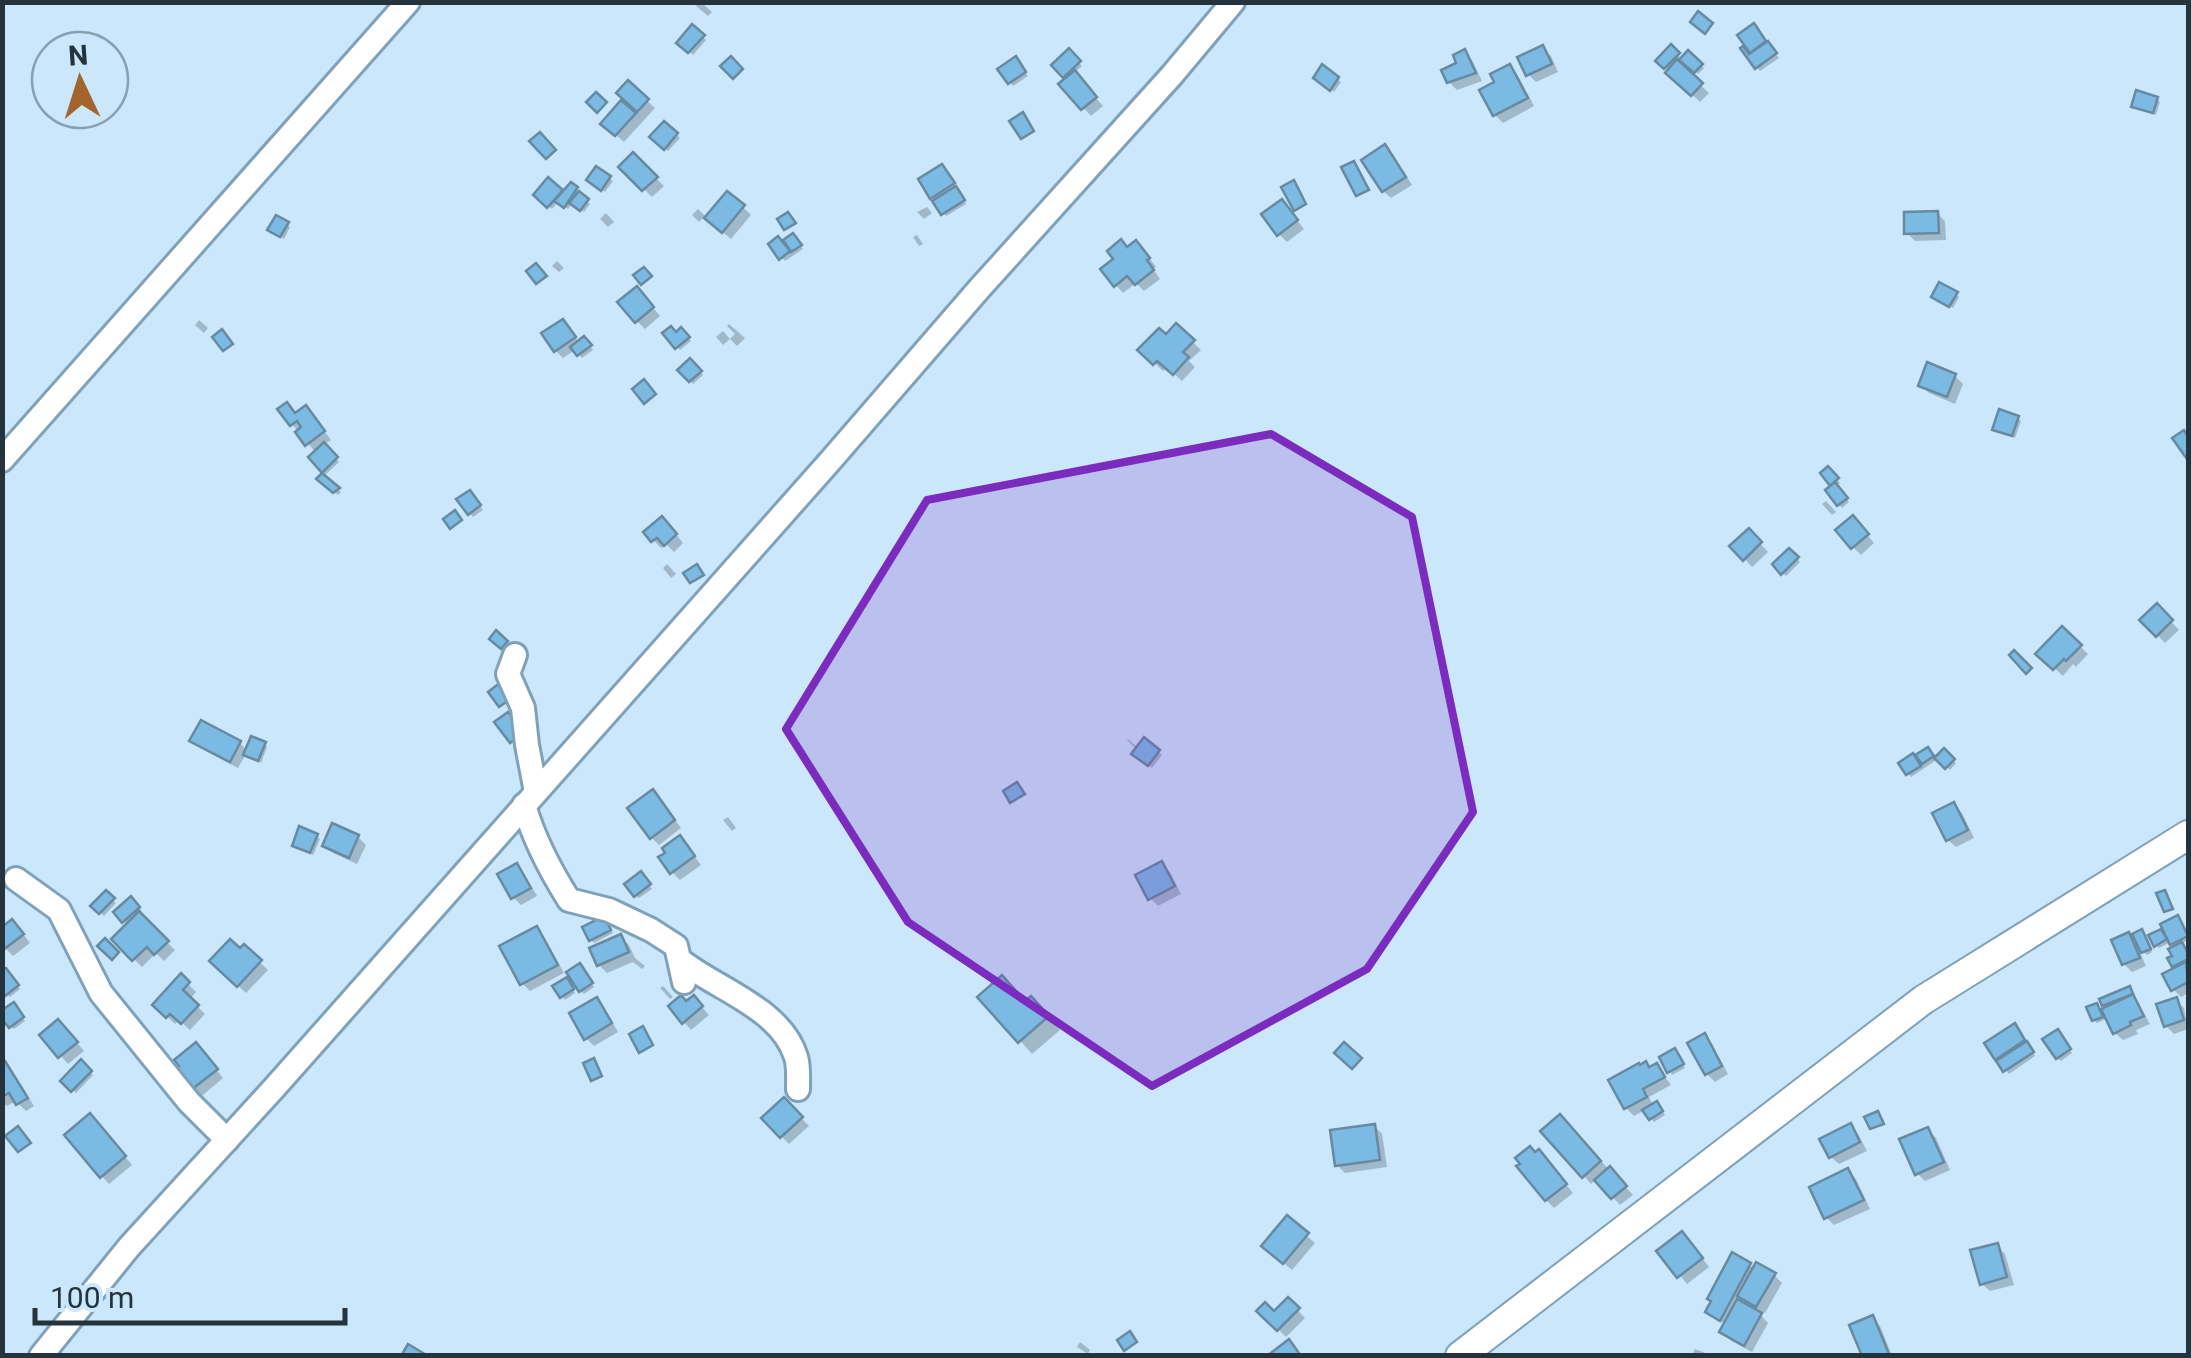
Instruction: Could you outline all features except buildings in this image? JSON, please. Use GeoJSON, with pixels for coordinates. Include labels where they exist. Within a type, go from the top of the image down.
{"type":"FeatureCollection","features":[{"type":"Feature","properties":{"kind":"main road"},"geometry":{"type":"LineString","coordinates":[[1460,1356],[1923,1000],[2188,834]]}},
{"type":"Feature","properties":{"kind":"street"},"geometry":{"type":"LineString","coordinates":[[2,460],[408,2]]}},
{"type":"Feature","properties":{"kind":"street"},"geometry":{"type":"LineString","coordinates":[[41,1356],[129,1247],[831,460],[1233,2]]}},
{"type":"Feature","properties":{"kind":"street"},"geometry":{"type":"LineString","coordinates":[[515,656],[508,674],[524,708],[532,833],[569,900],[610,910],[652,930],[676,946],[682,971],[744,998],[782,1030],[797,1058],[798,1089]]}},
{"type":"Feature","properties":{"kind":"street"},"geometry":{"type":"LineString","coordinates":[[16,880],[59,910],[101,993],[189,1102],[226,1140]]}},
{"type":"Feature","properties":{"kind":"highlighted area"},"geometry":{"type":"Polygon","coordinates":[[[1271,434],[1412,517],[1473,812],[1367,969],[1152,1086],[908,922],[786,729],[927,500],[1271,434]]]}}]}
